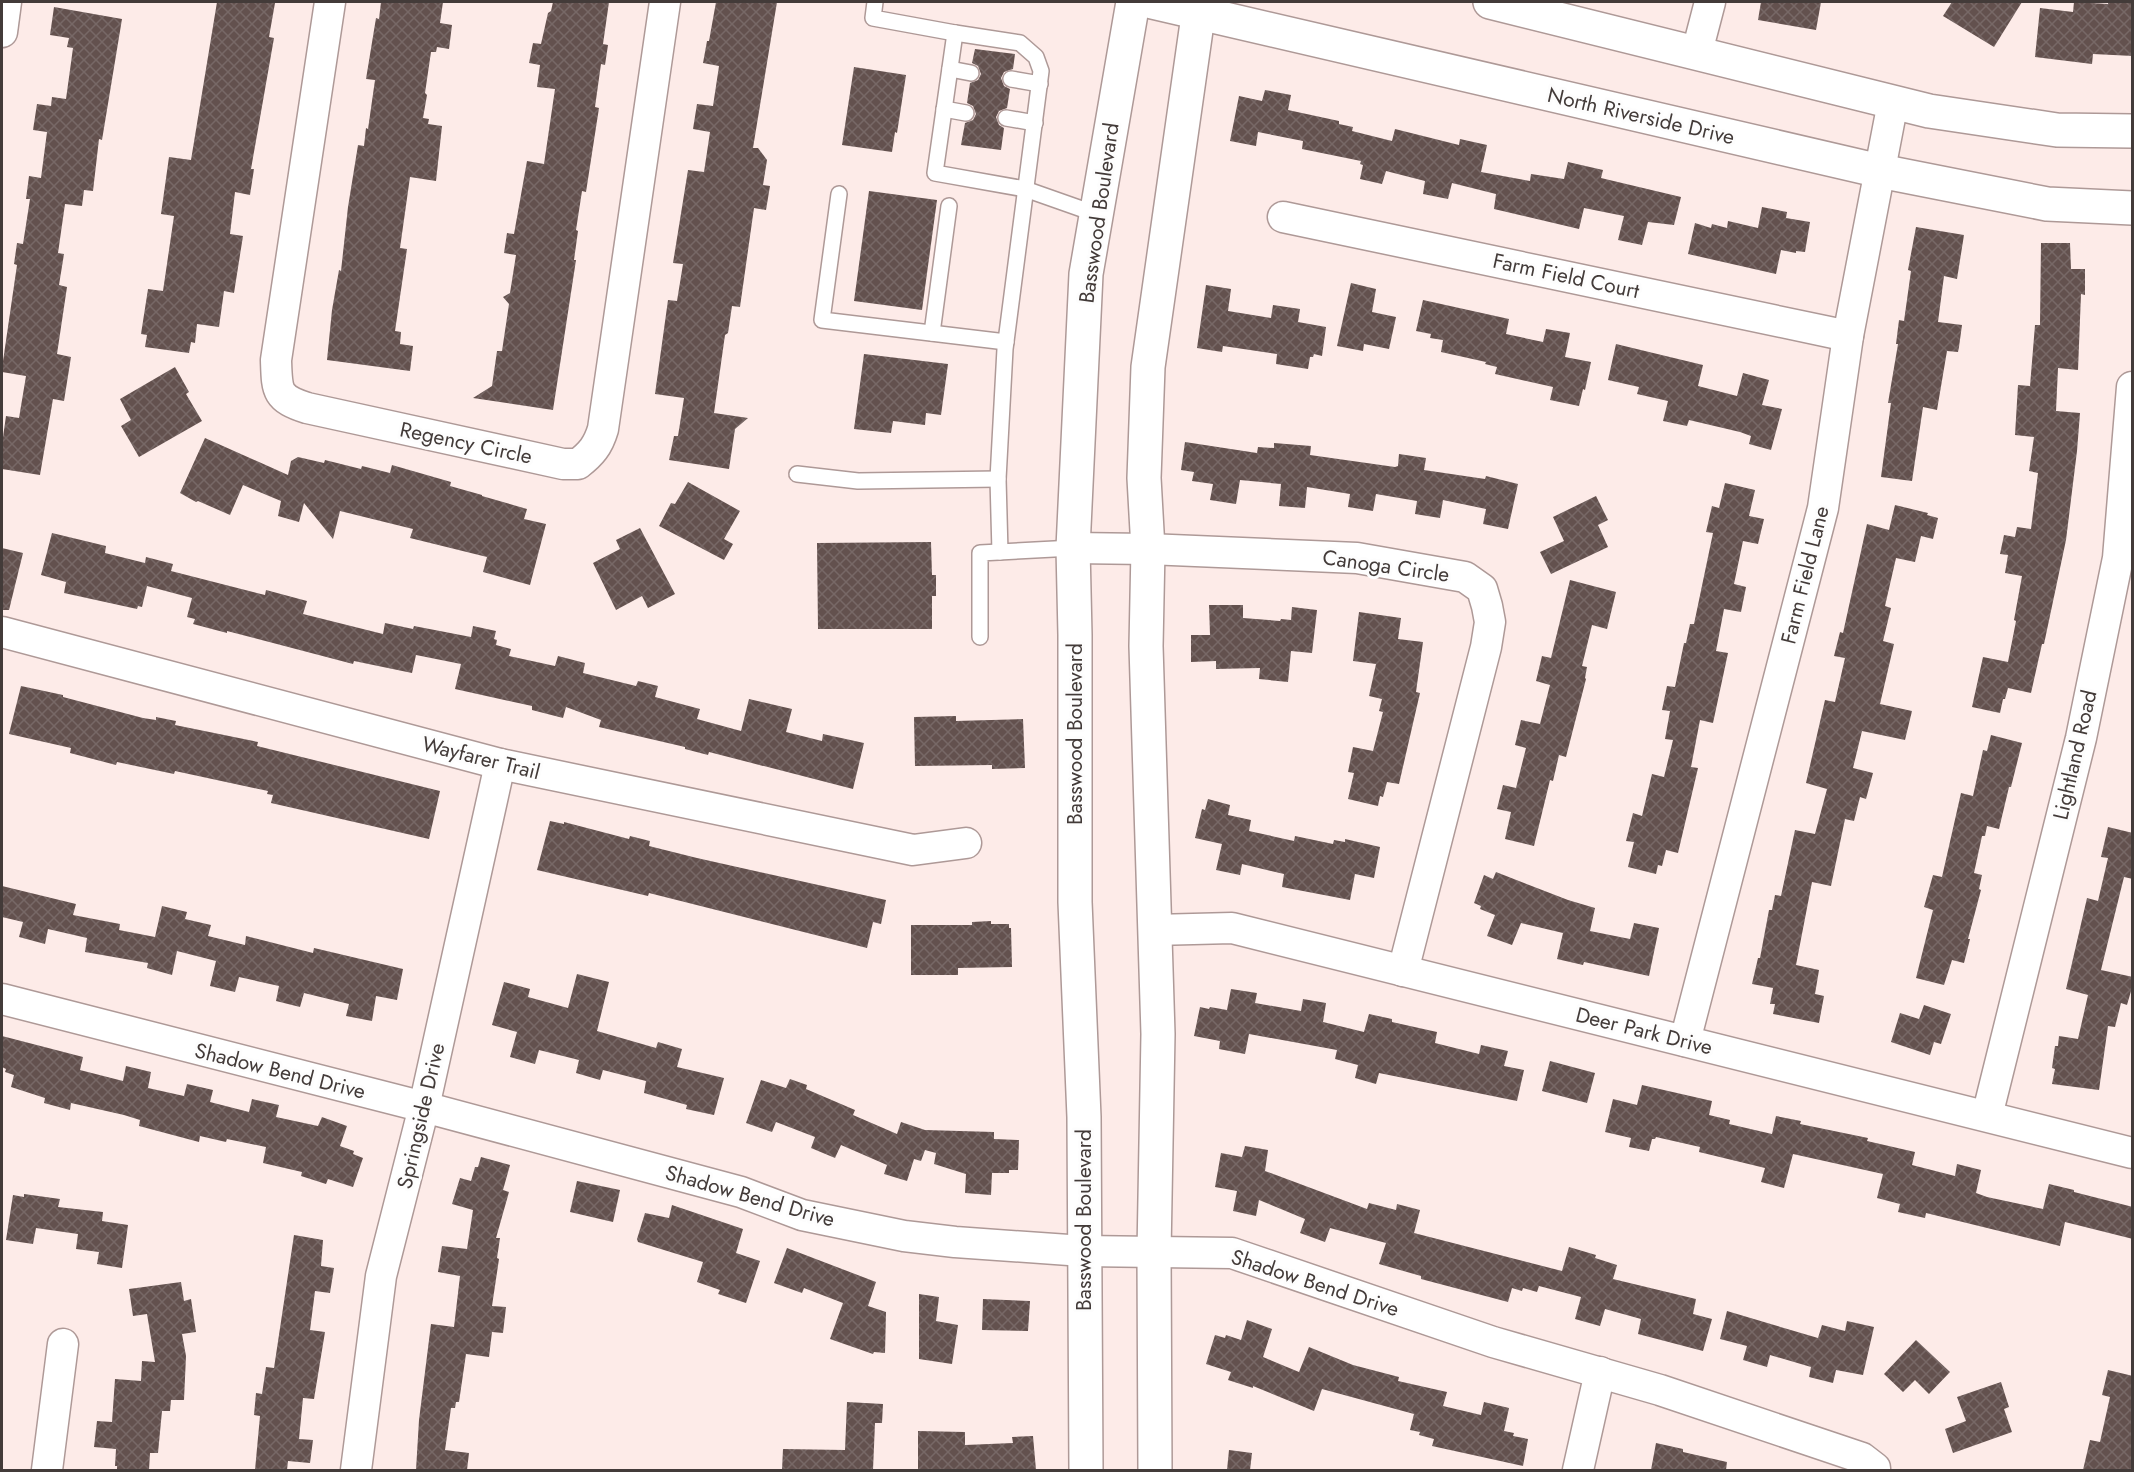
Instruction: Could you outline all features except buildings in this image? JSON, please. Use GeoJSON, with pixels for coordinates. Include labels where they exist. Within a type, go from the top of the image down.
{"type":"FeatureCollection","features":[{"type":"Feature","properties":{"kind":"main road","name":"Basswood Boulevard"},"geometry":{"type":"LineString","coordinates":[[1086,1470],[1084,1117],[1075,902],[1073,548],[1086,274],[1132,2]]}},
{"type":"Feature","properties":{"kind":"main road","name":"North Riverside Drive"},"geometry":{"type":"LineString","coordinates":[[1152,2],[1199,6],[1680,126],[1880,171],[2047,204],[2133,208]]}},
{"type":"Feature","properties":{"kind":"main road"},"geometry":{"type":"LineString","coordinates":[[1490,2],[1929,111],[2057,130],[2133,131]]}},
{"type":"Feature","properties":{"kind":"main road"},"geometry":{"type":"LineString","coordinates":[[1155,1470],[1154,1252],[1158,1034],[1146,646],[1148,549],[1144,478],[1148,368],[1199,6]]}},
{"type":"Feature","properties":{"kind":"street"},"geometry":{"type":"LineString","coordinates":[[2,32],[6,2]]}},
{"type":"Feature","properties":{"kind":"street","name":"Regency Circle"},"geometry":{"type":"LineString","coordinates":[[330,2],[276,360],[280,394],[291,402],[308,408],[563,464],[578,464],[593,452],[600,442],[603,429],[665,2]]}},
{"type":"Feature","properties":{"kind":"street"},"geometry":{"type":"LineString","coordinates":[[1697,52],[1710,2]]}},
{"type":"Feature","properties":{"kind":"street","name":"Farm Field Lane"},"geometry":{"type":"LineString","coordinates":[[1685,1041],[1823,508],[1848,336],[1893,102]]}},
{"type":"Feature","properties":{"kind":"street","name":"Farm Field Court"},"geometry":{"type":"LineString","coordinates":[[1283,217],[1848,336]]}},
{"type":"Feature","properties":{"kind":"street","name":"Lightland Road"},"geometry":{"type":"LineString","coordinates":[[1987,1116],[2081,738],[2118,558],[2133,387]]}},
{"type":"Feature","properties":{"kind":"street","name":"Canoga Circle"},"geometry":{"type":"LineString","coordinates":[[1073,548],[1357,558],[1465,577],[1482,590],[1490,622],[1486,647],[1403,971]]}},
{"type":"Feature","properties":{"kind":"street","name":"Wayfarer Trail"},"geometry":{"type":"LineString","coordinates":[[2,632],[500,765],[913,850],[966,843]]}},
{"type":"Feature","properties":{"kind":"street","name":"Springside Drive"},"geometry":{"type":"LineString","coordinates":[[356,1470],[381,1276],[424,1107],[500,765]]}},
{"type":"Feature","properties":{"kind":"street","name":"Deer Park Drive"},"geometry":{"type":"LineString","coordinates":[[1154,930],[1232,928],[2133,1153]]}},
{"type":"Feature","properties":{"kind":"street","name":"Shadow Bend Drive"},"geometry":{"type":"LineString","coordinates":[[2,999],[424,1107],[741,1192],[802,1215],[914,1237],[955,1242],[1083,1251],[1232,1253],[1493,1342],[1600,1372],[1862,1458],[1875,1470]]}},
{"type":"Feature","properties":{"kind":"street"},"geometry":{"type":"LineString","coordinates":[[47,1470],[63,1344]]}},
{"type":"Feature","properties":{"kind":"street"},"geometry":{"type":"LineString","coordinates":[[1578,1470],[1600,1372]]}},
{"type":"Feature","properties":{"kind":"lane"},"geometry":{"type":"LineString","coordinates":[[875,2],[873,18],[1020,43],[1036,57],[1041,71],[1006,342],[998,479],[1000,552]]}},
{"type":"Feature","properties":{"kind":"lane"},"geometry":{"type":"LineString","coordinates":[[956,33],[935,173],[1025,189],[1096,214]]}},
{"type":"Feature","properties":{"kind":"lane"},"geometry":{"type":"LineString","coordinates":[[950,69],[971,73]]}},
{"type":"Feature","properties":{"kind":"lane"},"geometry":{"type":"LineString","coordinates":[[1011,79],[1040,84]]}},
{"type":"Feature","properties":{"kind":"lane"},"geometry":{"type":"LineString","coordinates":[[944,109],[966,113]]}},
{"type":"Feature","properties":{"kind":"lane"},"geometry":{"type":"LineString","coordinates":[[1006,118],[1035,123]]}},
{"type":"Feature","properties":{"kind":"lane"},"geometry":{"type":"LineString","coordinates":[[839,194],[822,320],[1006,342]]}},
{"type":"Feature","properties":{"kind":"lane"},"geometry":{"type":"LineString","coordinates":[[932,333],[949,206]]}},
{"type":"Feature","properties":{"kind":"lane"},"geometry":{"type":"LineString","coordinates":[[797,474],[858,482],[998,479]]}},
{"type":"Feature","properties":{"kind":"lane"},"geometry":{"type":"LineString","coordinates":[[980,638],[980,553],[1073,548]]}}]}
